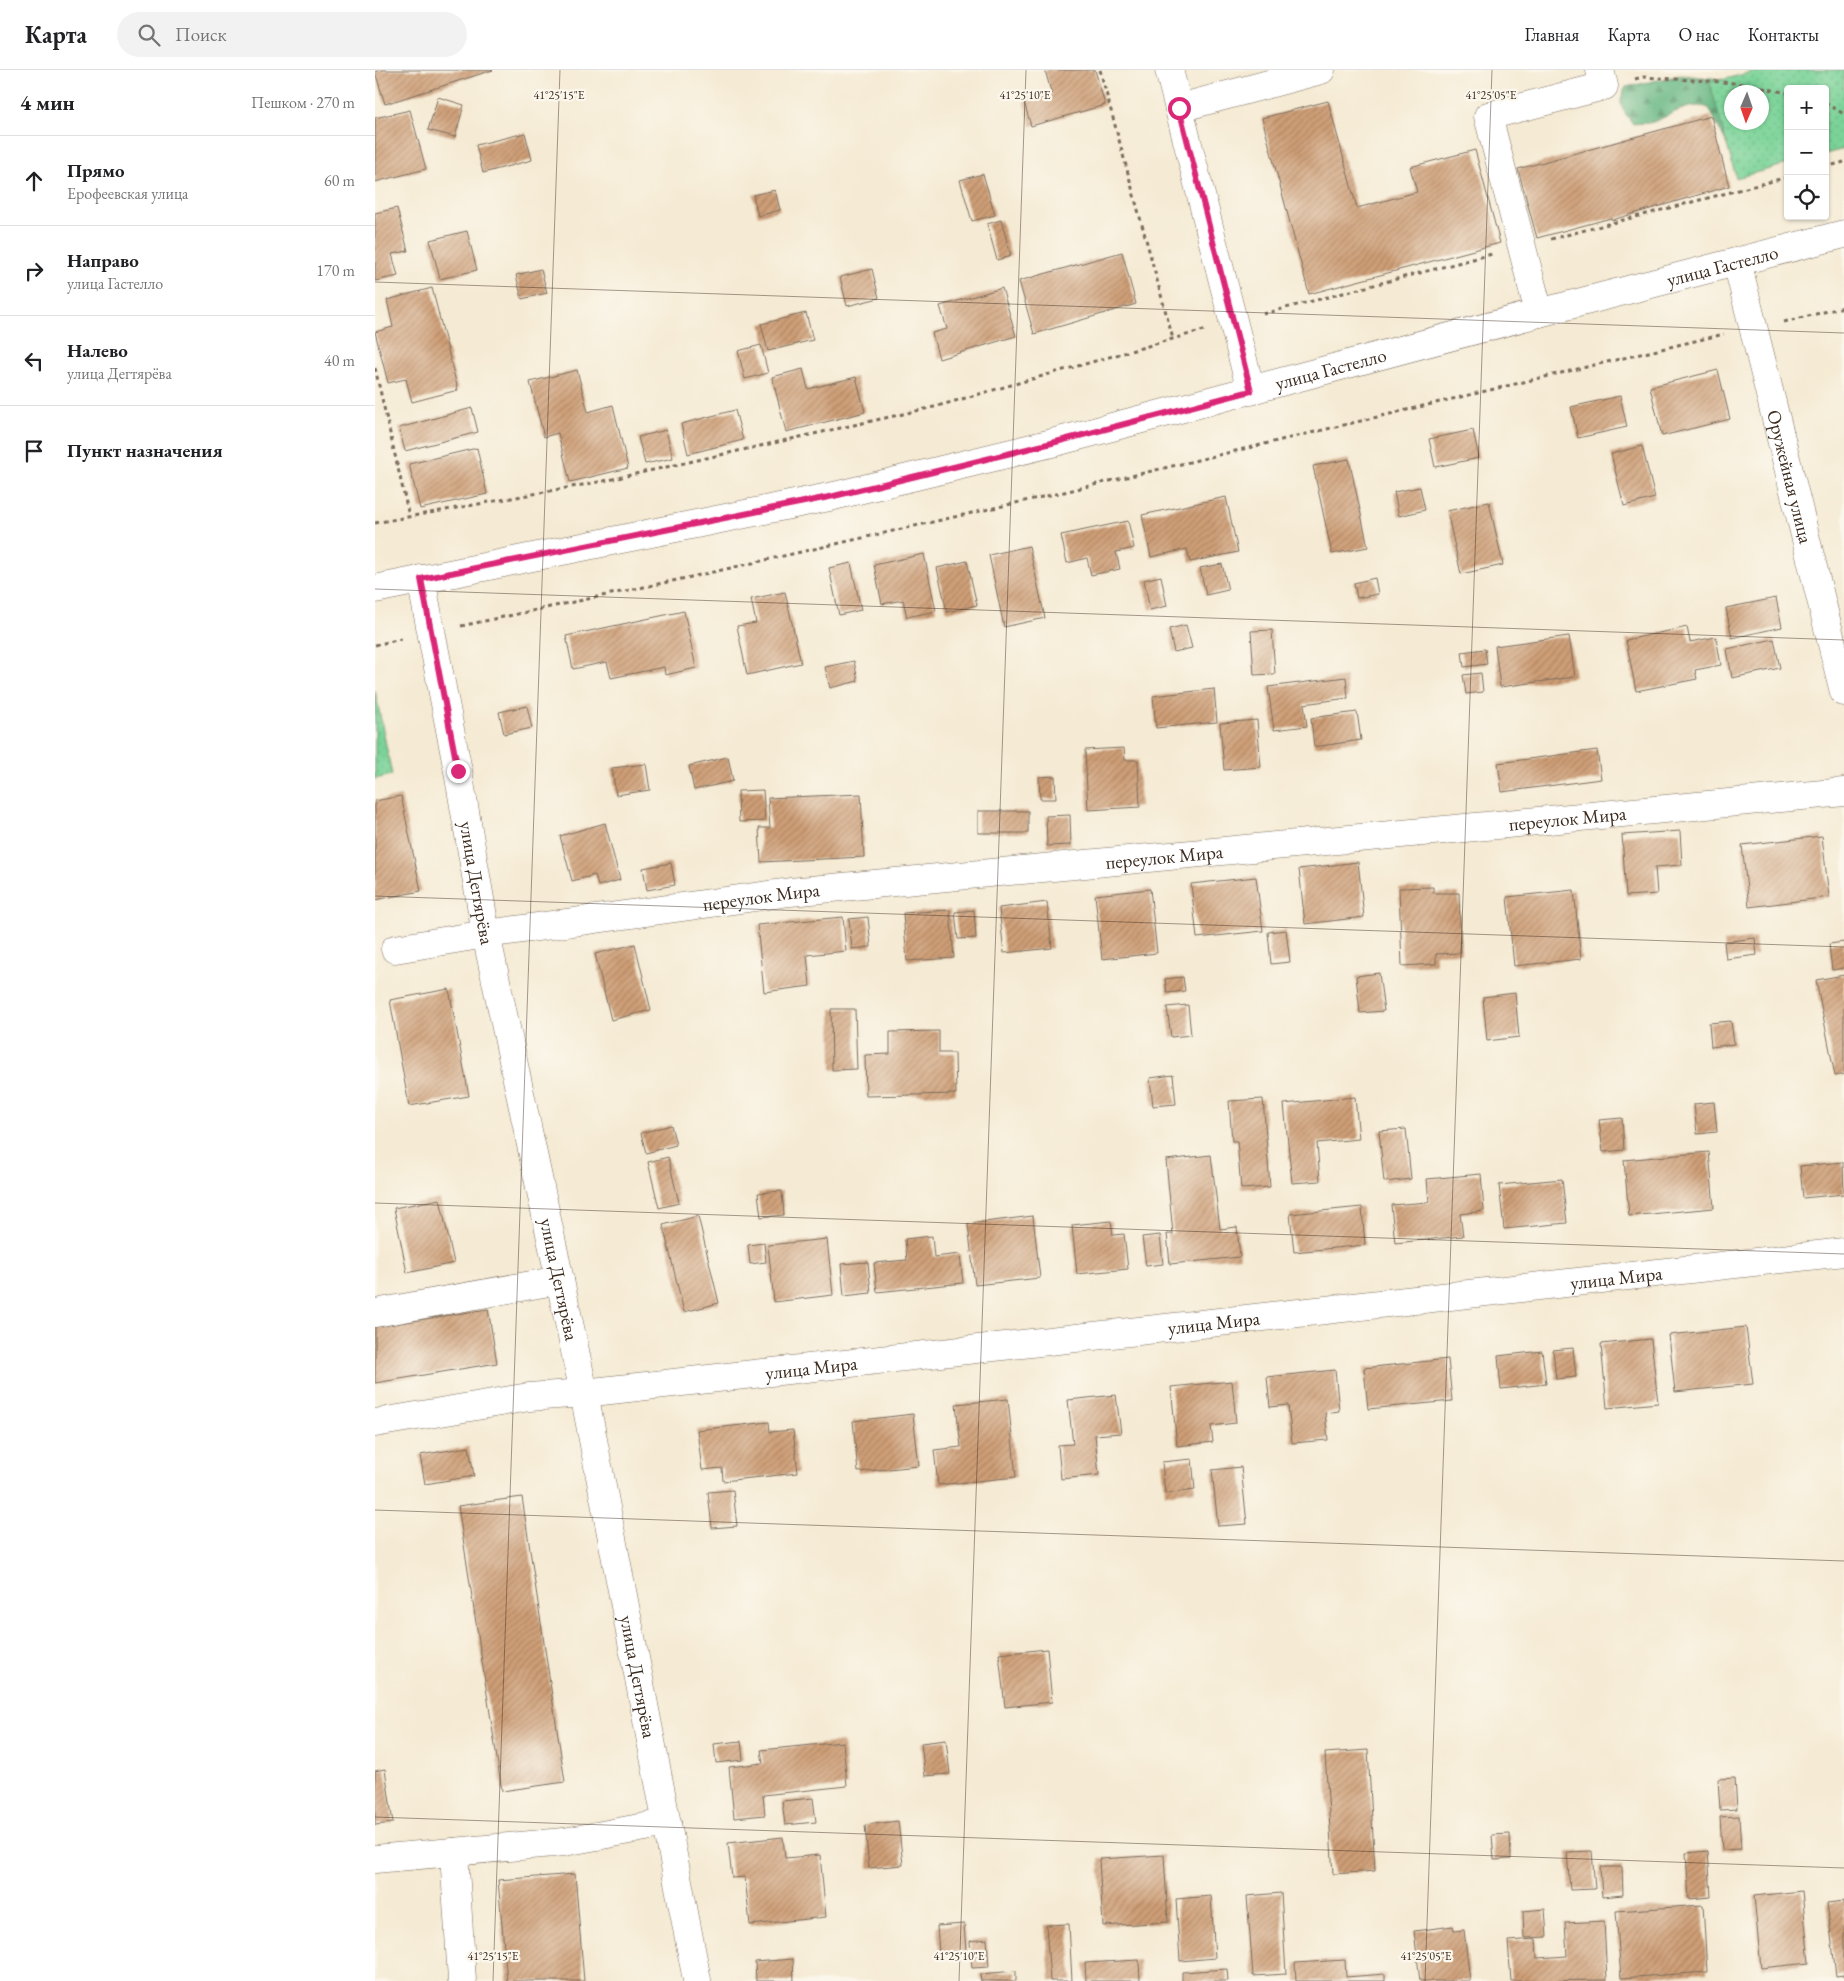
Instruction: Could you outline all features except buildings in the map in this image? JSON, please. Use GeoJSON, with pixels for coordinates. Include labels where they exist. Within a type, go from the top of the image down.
{"type":"FeatureCollection","features":[{"type":"Feature","properties":{"kind":"street"},"geometry":{"type":"LineString","coordinates":[[1169,70],[1251,391]]}},
{"type":"Feature","properties":{"kind":"street"},"geometry":{"type":"LineString","coordinates":[[1179,108],[1321,70]]}},
{"type":"Feature","properties":{"kind":"street"},"geometry":{"type":"LineString","coordinates":[[1539,313],[1488,116],[1602,78]]}},
{"type":"Feature","properties":{"kind":"street","name":"улица Гастелло"},"geometry":{"type":"LineString","coordinates":[[375,589],[834,496],[1052,443],[1844,234]]}},
{"type":"Feature","properties":{"kind":"street","name":"Оружейная улица"},"geometry":{"type":"LineString","coordinates":[[1737,262],[1844,692]]}},
{"type":"Feature","properties":{"kind":"street","name":"улица Дегтярёва"},"geometry":{"type":"LineString","coordinates":[[421,579],[458,771],[486,934],[584,1393],[697,1980]]}},
{"type":"Feature","properties":{"kind":"street","name":"переулок Мира"},"geometry":{"type":"LineString","coordinates":[[395,949],[486,934],[790,892],[1844,792]]}},
{"type":"Feature","properties":{"kind":"street","name":"улица Мира"},"geometry":{"type":"LineString","coordinates":[[375,1423],[529,1397],[584,1393],[1844,1252]]}},
{"type":"Feature","properties":{"kind":"street"},"geometry":{"type":"LineString","coordinates":[[375,1313],[560,1280]]}},
{"type":"Feature","properties":{"kind":"street"},"geometry":{"type":"LineString","coordinates":[[375,1859],[564,1842],[667,1823]]}},
{"type":"Feature","properties":{"kind":"street"},"geometry":{"type":"LineString","coordinates":[[454,1852],[462,1981]]}},
{"type":"Feature","properties":{"kind":"path"},"geometry":{"type":"LineString","coordinates":[[1100,70],[1173,339]]}},
{"type":"Feature","properties":{"kind":"path"},"geometry":{"type":"LineString","coordinates":[[1602,78],[1643,77],[1736,83],[1784,92]]}},
{"type":"Feature","properties":{"kind":"path"},"geometry":{"type":"LineString","coordinates":[[1829,105],[1844,114]]}},
{"type":"Feature","properties":{"kind":"path"},"geometry":{"type":"LineString","coordinates":[[1829,166],[1844,162]]}},
{"type":"Feature","properties":{"kind":"path"},"geometry":{"type":"LineString","coordinates":[[375,523],[604,481],[934,407],[1233,321],[1784,178]]}},
{"type":"Feature","properties":{"kind":"path"},"geometry":{"type":"LineString","coordinates":[[375,645],[691,577],[1064,492],[1844,307]]}},
{"type":"Feature","properties":{"kind":"path"},"geometry":{"type":"LineString","coordinates":[[375,368],[409,516]]}},
{"type":"Feature","properties":{"kind":"green space"},"geometry":{"type":"Polygon","coordinates":[[[1759,70],[1844,70],[1844,149],[1829,153],[1829,85],[1784,85],[1784,165],[1736,178],[1710,83],[1759,70]]]}},
{"type":"Feature","properties":{"kind":"green space"},"geometry":{"type":"Polygon","coordinates":[[[1681,75],[1722,79],[1729,85],[1724,85],[1724,130],[1758,130],[1731,153],[1709,108],[1695,106],[1653,122],[1633,124],[1623,110],[1621,103],[1626,87],[1681,75]]]}},
{"type":"Feature","properties":{"kind":"green space"},"geometry":{"type":"Polygon","coordinates":[[[375,690],[392,775],[375,779],[375,690]]]}},
{"type":"Feature","properties":{"kind":"route"},"geometry":{"type":"LineString","coordinates":[[458,771],[421,579],[834,496],[1052,443],[1251,391],[1179,108]]}}]}
